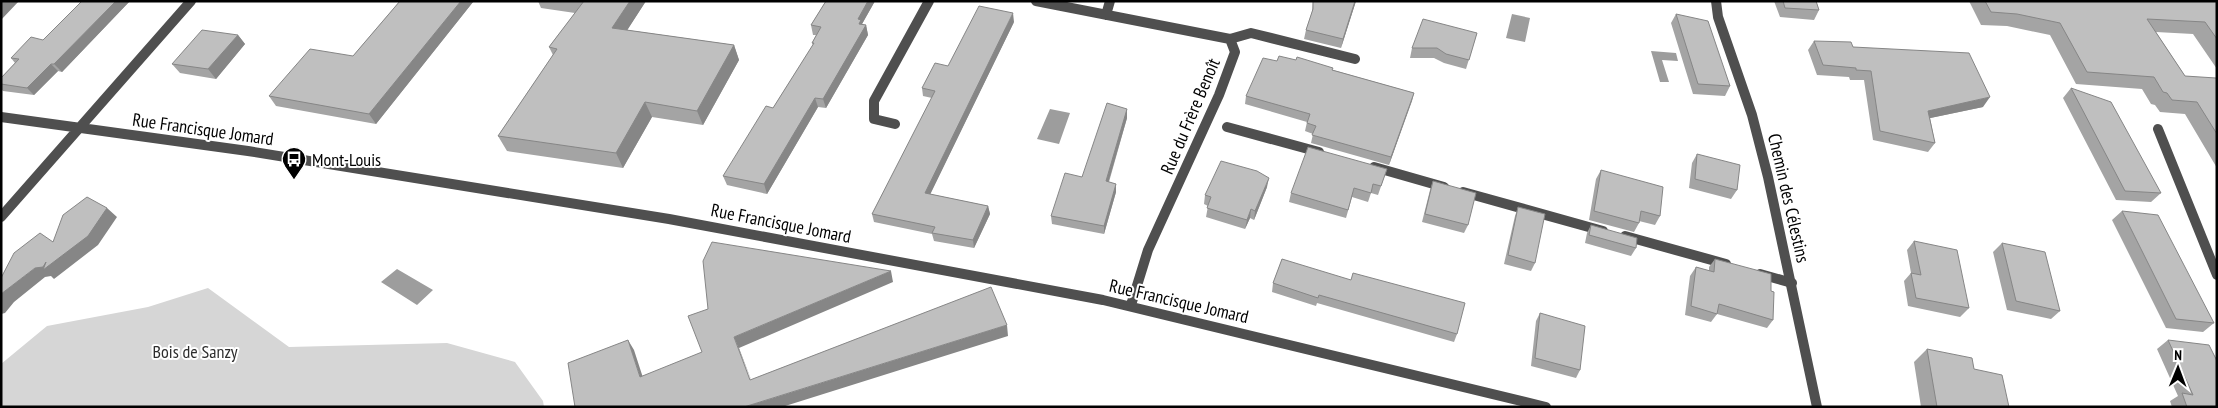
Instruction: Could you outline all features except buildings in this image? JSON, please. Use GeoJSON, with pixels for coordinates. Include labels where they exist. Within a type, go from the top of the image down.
{"type":"FeatureCollection","features":[{"type":"Feature","properties":{"kind":"street"},"geometry":{"type":"LineString","coordinates":[[1,217],[191,1]]}},
{"type":"Feature","properties":{"kind":"street"},"geometry":{"type":"LineString","coordinates":[[895,124],[874,120],[874,101],[929,1]]}},
{"type":"Feature","properties":{"kind":"street","name":"Rue du Frère Benoît"},"geometry":{"type":"LineString","coordinates":[[1036,1],[1230,39],[1235,52],[1219,95],[1148,250],[1132,306]]}},
{"type":"Feature","properties":{"kind":"street"},"geometry":{"type":"LineString","coordinates":[[1106,15],[1110,1]]}},
{"type":"Feature","properties":{"kind":"street","name":"Chemin des Célestins"},"geometry":{"type":"LineString","coordinates":[[1716,1],[1718,17],[1752,115],[1792,282],[1817,407]]}},
{"type":"Feature","properties":{"kind":"street"},"geometry":{"type":"LineString","coordinates":[[1230,39],[1251,33],[1355,60]]}},
{"type":"Feature","properties":{"kind":"street","name":"Rue Francisque Jomard"},"geometry":{"type":"LineString","coordinates":[[1,117],[257,153],[669,219],[1132,306],[1546,407]]}},
{"type":"Feature","properties":{"kind":"street"},"geometry":{"type":"LineString","coordinates":[[1227,127],[1331,156]]}},
{"type":"Feature","properties":{"kind":"street"},"geometry":{"type":"LineString","coordinates":[[2158,129],[2217,274]]}},
{"type":"Feature","properties":{"kind":"street"},"geometry":{"type":"LineString","coordinates":[[1359,163],[1792,282]]}},
{"type":"Feature","properties":{"kind":"green space","name":"Bois de Sanzy"},"geometry":{"type":"Polygon","coordinates":[[[208,288],[289,347],[447,343],[515,362],[543,401],[544,407],[1,407],[1,364],[47,326],[148,307],[208,288]]]}},
{"type":"Feature","properties":{"kind":"shaded area"},"geometry":{"type":"Polygon","coordinates":[[[1512,14],[1530,18],[1525,42],[1506,38],[1512,14]]]}},
{"type":"Feature","properties":{"kind":"shaded area"},"geometry":{"type":"Polygon","coordinates":[[[1651,51],[1676,53],[1678,61],[1662,60],[1669,82],[1660,82],[1651,51]]]}},
{"type":"Feature","properties":{"kind":"shaded area"},"geometry":{"type":"Polygon","coordinates":[[[1050,109],[1070,113],[1059,144],[1037,139],[1050,109]]]}},
{"type":"Feature","properties":{"kind":"shaded area"},"geometry":{"type":"Polygon","coordinates":[[[397,269],[433,290],[417,305],[381,282],[397,269]]]}},
{"type":"Feature","properties":{"kind":"place","name":"Mont-Louis"},"geometry":{"type":"Point","coordinates":[294,180]}}]}
